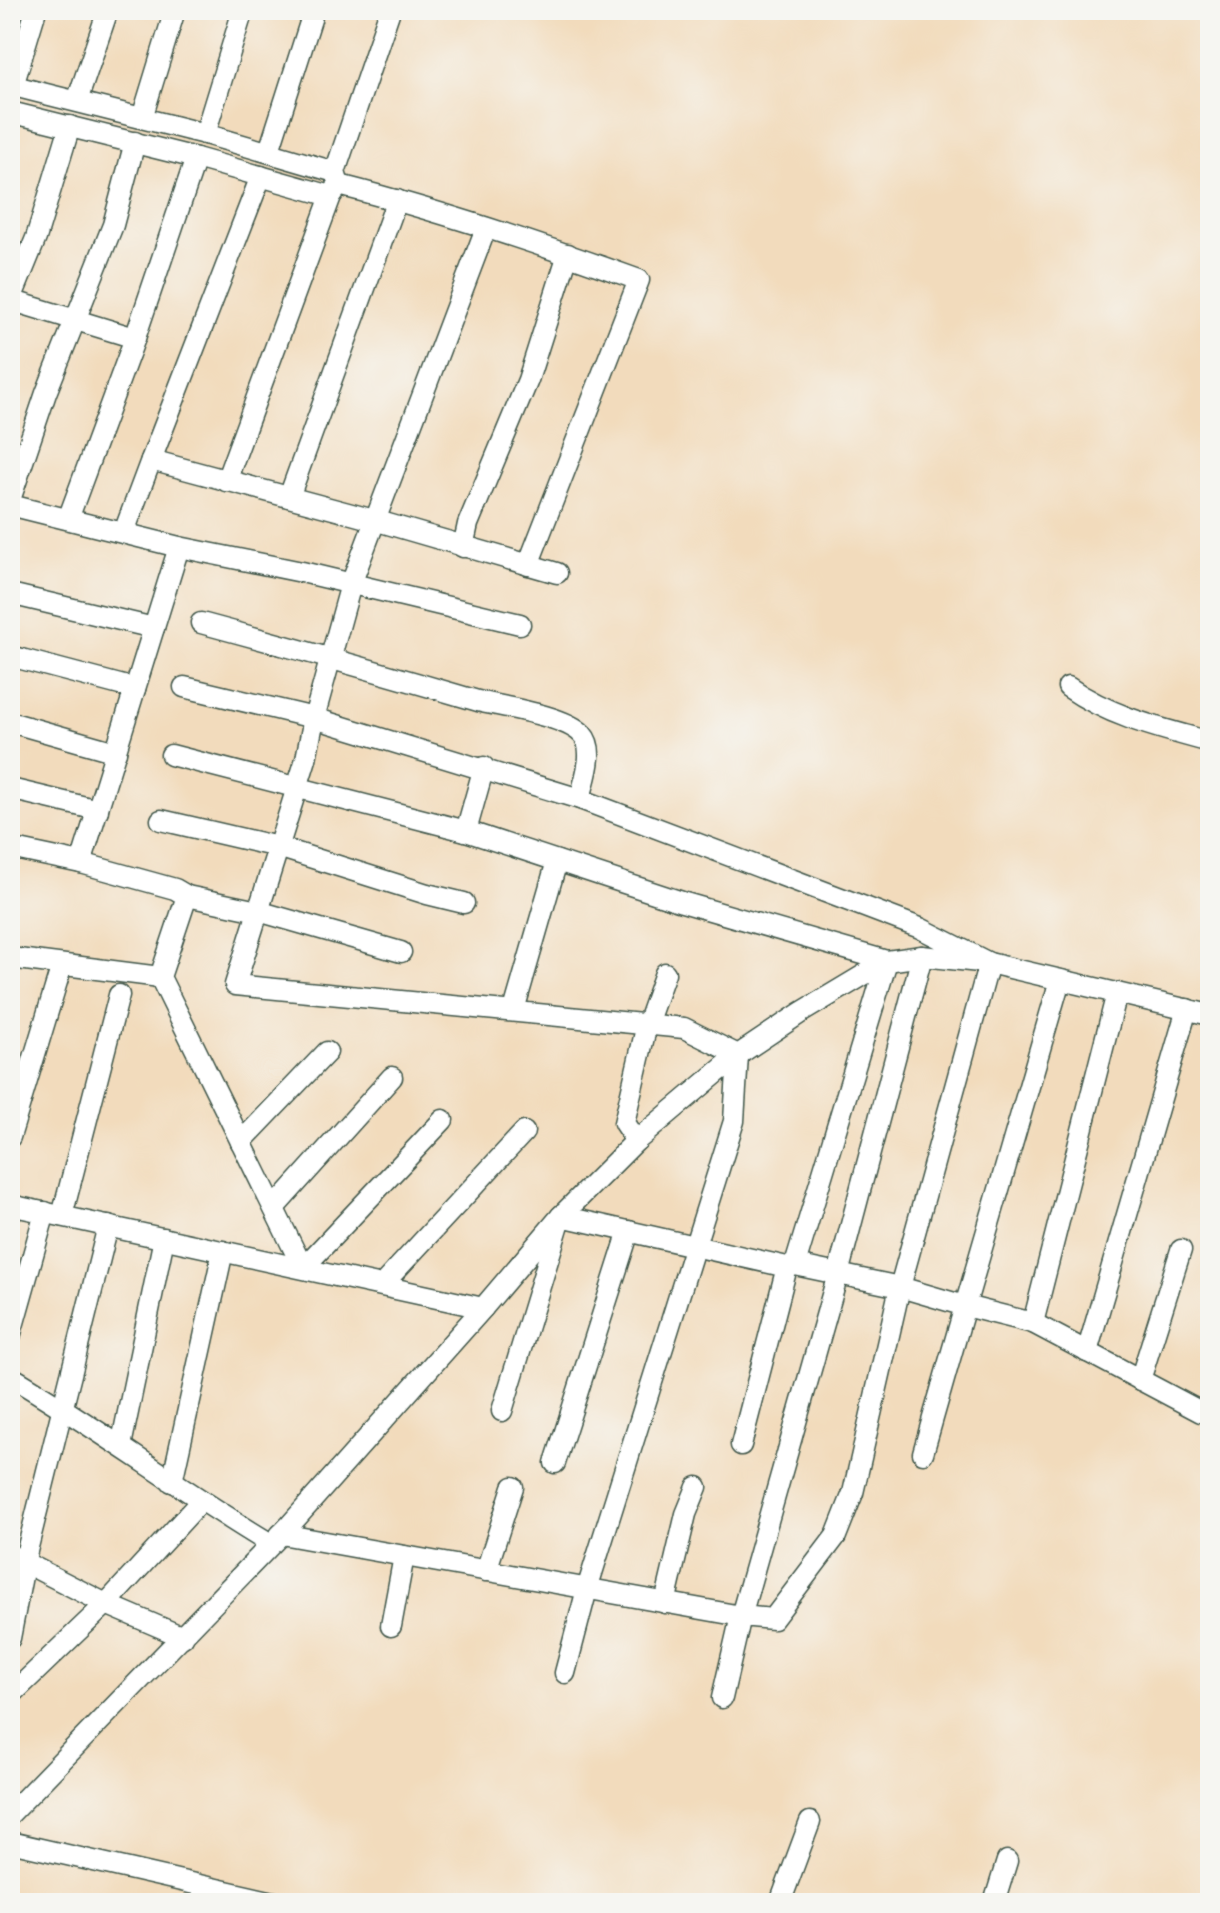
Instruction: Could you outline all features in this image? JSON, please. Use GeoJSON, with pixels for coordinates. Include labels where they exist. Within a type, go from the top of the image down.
{"type":"FeatureCollection","features":[{"type":"Feature","properties":{"kind":"street"},"geometry":{"type":"LineString","coordinates":[[36,10],[12,85],[269,151],[335,184]]}},
{"type":"Feature","properties":{"kind":"street"},"geometry":{"type":"LineString","coordinates":[[77,101],[108,10]]}},
{"type":"Feature","properties":{"kind":"street"},"geometry":{"type":"LineString","coordinates":[[142,118],[175,10]]}},
{"type":"Feature","properties":{"kind":"street"},"geometry":{"type":"LineString","coordinates":[[205,134],[243,10]]}},
{"type":"Feature","properties":{"kind":"street"},"geometry":{"type":"LineString","coordinates":[[269,151],[314,10]]}},
{"type":"Feature","properties":{"kind":"street"},"geometry":{"type":"LineString","coordinates":[[226,481],[335,184],[390,10]]}},
{"type":"Feature","properties":{"kind":"street"},"geometry":{"type":"LineString","coordinates":[[10,112],[261,176],[335,184],[397,200],[568,254],[639,280],[528,565]]}},
{"type":"Feature","properties":{"kind":"street"},"geometry":{"type":"LineString","coordinates":[[70,126],[36,238],[10,301],[135,338]]}},
{"type":"Feature","properties":{"kind":"street"},"geometry":{"type":"LineString","coordinates":[[135,142],[113,225],[46,393],[10,502],[179,547],[520,624]]}},
{"type":"Feature","properties":{"kind":"street"},"geometry":{"type":"LineString","coordinates":[[68,519],[135,338],[196,158]]}},
{"type":"Feature","properties":{"kind":"street"},"geometry":{"type":"LineString","coordinates":[[124,532],[261,176]]}},
{"type":"Feature","properties":{"kind":"street"},"geometry":{"type":"LineString","coordinates":[[289,497],[397,200]]}},
{"type":"Feature","properties":{"kind":"street"},"geometry":{"type":"LineString","coordinates":[[486,228],[351,584],[314,718],[306,759],[235,985],[684,1028],[738,1055]]}},
{"type":"Feature","properties":{"kind":"street"},"geometry":{"type":"LineString","coordinates":[[463,547],[468,524],[528,380],[568,254]]}},
{"type":"Feature","properties":{"kind":"street"},"geometry":{"type":"LineString","coordinates":[[151,460],[557,573]]}},
{"type":"Feature","properties":{"kind":"street"},"geometry":{"type":"LineString","coordinates":[[81,863],[179,547]]}},
{"type":"Feature","properties":{"kind":"street"},"geometry":{"type":"LineString","coordinates":[[10,594],[154,628]]}},
{"type":"Feature","properties":{"kind":"street"},"geometry":{"type":"LineString","coordinates":[[201,623],[542,716],[581,732],[589,755],[580,799]]}},
{"type":"Feature","properties":{"kind":"street"},"geometry":{"type":"LineString","coordinates":[[10,656],[135,689]]}},
{"type":"Feature","properties":{"kind":"street"},"geometry":{"type":"LineString","coordinates":[[184,687],[314,718],[484,767],[580,799],[920,928],[989,963]]}},
{"type":"Feature","properties":{"kind":"street"},"geometry":{"type":"LineString","coordinates":[[1068,687],[1093,705],[1151,726],[1210,742]]}},
{"type":"Feature","properties":{"kind":"street"},"geometry":{"type":"LineString","coordinates":[[10,722],[116,752]]}},
{"type":"Feature","properties":{"kind":"street"},"geometry":{"type":"LineString","coordinates":[[171,755],[466,831],[682,902],[887,961]]}},
{"type":"Feature","properties":{"kind":"street"},"geometry":{"type":"LineString","coordinates":[[466,831],[484,767]]}},
{"type":"Feature","properties":{"kind":"street"},"geometry":{"type":"LineString","coordinates":[[10,789],[98,810]]}},
{"type":"Feature","properties":{"kind":"street"},"geometry":{"type":"LineString","coordinates":[[161,820],[278,847],[464,903]]}},
{"type":"Feature","properties":{"kind":"street"},"geometry":{"type":"LineString","coordinates":[[10,848],[81,863],[175,889],[187,896],[258,911],[401,952]]}},
{"type":"Feature","properties":{"kind":"street"},"geometry":{"type":"LineString","coordinates":[[514,1010],[557,861]]}},
{"type":"Feature","properties":{"kind":"street"},"geometry":{"type":"LineString","coordinates":[[187,896],[160,977],[303,1268]]}},
{"type":"Feature","properties":{"kind":"street"},"geometry":{"type":"LineString","coordinates":[[722,1698],[741,1616],[838,1274],[922,956]]}},
{"type":"Feature","properties":{"kind":"street"},"geometry":{"type":"LineString","coordinates":[[10,1814],[276,1539],[561,1216],[636,1141],[738,1055],[802,1012],[887,961],[922,956],[989,963],[1210,1015]]}},
{"type":"Feature","properties":{"kind":"street"},"geometry":{"type":"LineString","coordinates":[[10,958],[160,977]]}},
{"type":"Feature","properties":{"kind":"street"},"geometry":{"type":"LineString","coordinates":[[741,1445],[791,1266],[887,961]]}},
{"type":"Feature","properties":{"kind":"street"},"geometry":{"type":"LineString","coordinates":[[10,1376],[121,1446],[200,1502],[276,1539],[404,1556],[741,1616],[773,1619],[836,1536],[853,1493],[900,1287],[989,963]]}},
{"type":"Feature","properties":{"kind":"street"},"geometry":{"type":"LineString","coordinates":[[10,1137],[62,965]]}},
{"type":"Feature","properties":{"kind":"street"},"geometry":{"type":"LineString","coordinates":[[636,1141],[624,1123],[647,1024],[665,973]]}},
{"type":"Feature","properties":{"kind":"street"},"geometry":{"type":"LineString","coordinates":[[923,1453],[1060,980]]}},
{"type":"Feature","properties":{"kind":"street"},"geometry":{"type":"LineString","coordinates":[[1033,1323],[1117,993]]}},
{"type":"Feature","properties":{"kind":"street"},"geometry":{"type":"LineString","coordinates":[[10,1337],[53,1214],[119,995]]}},
{"type":"Feature","properties":{"kind":"street"},"geometry":{"type":"LineString","coordinates":[[1087,1352],[1187,1009]]}},
{"type":"Feature","properties":{"kind":"street"},"geometry":{"type":"LineString","coordinates":[[241,1142],[327,1052]]}},
{"type":"Feature","properties":{"kind":"street"},"geometry":{"type":"LineString","coordinates":[[565,1673],[587,1589],[734,1121],[738,1055]]}},
{"type":"Feature","properties":{"kind":"street"},"geometry":{"type":"LineString","coordinates":[[274,1208],[392,1077]]}},
{"type":"Feature","properties":{"kind":"street"},"geometry":{"type":"LineString","coordinates":[[303,1268],[443,1120]]}},
{"type":"Feature","properties":{"kind":"street"},"geometry":{"type":"LineString","coordinates":[[382,1285],[524,1132]]}},
{"type":"Feature","properties":{"kind":"street"},"geometry":{"type":"LineString","coordinates":[[10,1205],[483,1308]]}},
{"type":"Feature","properties":{"kind":"street"},"geometry":{"type":"LineString","coordinates":[[561,1216],[900,1287],[1033,1323],[1201,1412]]}},
{"type":"Feature","properties":{"kind":"street"},"geometry":{"type":"LineString","coordinates":[[502,1411],[561,1216]]}},
{"type":"Feature","properties":{"kind":"street"},"geometry":{"type":"LineString","coordinates":[[10,1638],[18,1558],[62,1407],[108,1226]]}},
{"type":"Feature","properties":{"kind":"street"},"geometry":{"type":"LineString","coordinates":[[555,1463],[629,1231]]}},
{"type":"Feature","properties":{"kind":"street"},"geometry":{"type":"LineString","coordinates":[[121,1446],[164,1238]]}},
{"type":"Feature","properties":{"kind":"street"},"geometry":{"type":"LineString","coordinates":[[1140,1380],[1181,1250]]}},
{"type":"Feature","properties":{"kind":"street"},"geometry":{"type":"LineString","coordinates":[[172,1482],[223,1251]]}},
{"type":"Feature","properties":{"kind":"street"},"geometry":{"type":"LineString","coordinates":[[486,1571],[513,1487]]}},
{"type":"Feature","properties":{"kind":"street"},"geometry":{"type":"LineString","coordinates":[[665,1603],[686,1514],[697,1487]]}},
{"type":"Feature","properties":{"kind":"street"},"geometry":{"type":"LineString","coordinates":[[10,1696],[106,1604],[200,1502]]}},
{"type":"Feature","properties":{"kind":"street"},"geometry":{"type":"LineString","coordinates":[[391,1626],[404,1556]]}},
{"type":"Feature","properties":{"kind":"street"},"geometry":{"type":"LineString","coordinates":[[18,1558],[106,1604],[183,1637]]}},
{"type":"Feature","properties":{"kind":"street"},"geometry":{"type":"LineString","coordinates":[[780,1903],[810,1822]]}},
{"type":"Feature","properties":{"kind":"street"},"geometry":{"type":"LineString","coordinates":[[10,1842],[278,1903]]}},
{"type":"Feature","properties":{"kind":"street"},"geometry":{"type":"LineString","coordinates":[[994,1903],[1007,1861]]}}]}
